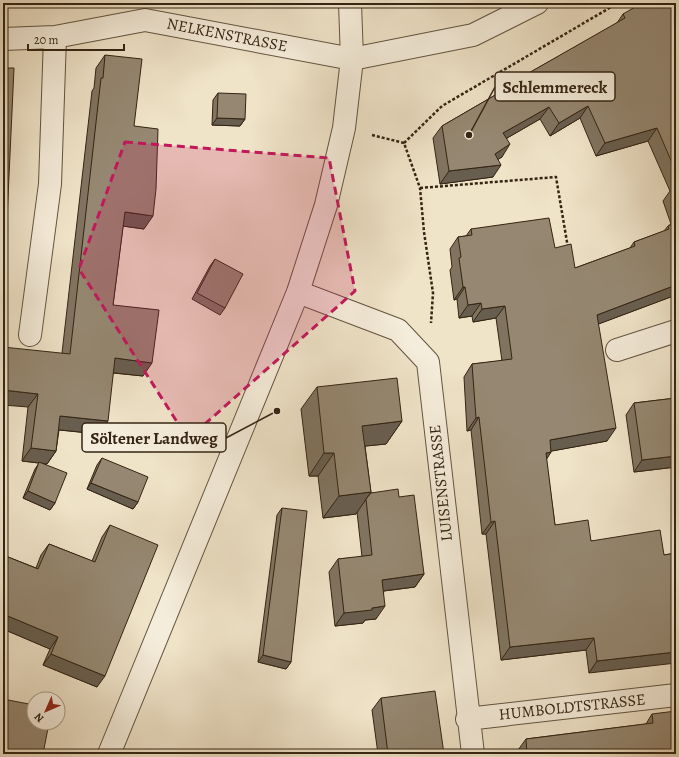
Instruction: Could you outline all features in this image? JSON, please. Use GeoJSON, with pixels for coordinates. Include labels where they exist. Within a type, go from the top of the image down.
{"type":"FeatureCollection","features":[{"type":"Feature","properties":{"kind":"street"},"geometry":{"type":"LineString","coordinates":[[109,754],[298,292],[326,205],[344,128],[352,59],[350,3]]}},
{"type":"Feature","properties":{"kind":"street"},"geometry":{"type":"LineString","coordinates":[[352,59],[473,35],[538,3]]}},
{"type":"Feature","properties":{"kind":"street","name":"NELKENSTRASSE"},"geometry":{"type":"LineString","coordinates":[[3,39],[55,37],[145,20],[352,59]]}},
{"type":"Feature","properties":{"kind":"street"},"geometry":{"type":"LineString","coordinates":[[30,335],[50,184],[55,37]]}},
{"type":"Feature","properties":{"kind":"street"},"geometry":{"type":"LineString","coordinates":[[298,292],[398,330],[428,362]]}},
{"type":"Feature","properties":{"kind":"street"},"geometry":{"type":"LineString","coordinates":[[617,350],[676,331]]}},
{"type":"Feature","properties":{"kind":"street","name":"LUISENSTRASSE"},"geometry":{"type":"LineString","coordinates":[[428,362],[473,754]]}},
{"type":"Feature","properties":{"kind":"street","name":"HUMBOLDTSTRASSE"},"geometry":{"type":"LineString","coordinates":[[468,719],[676,695]]}},
{"type":"Feature","properties":{"kind":"path"},"geometry":{"type":"LineString","coordinates":[[404,143],[442,106],[618,3]]}},
{"type":"Feature","properties":{"kind":"path"},"geometry":{"type":"LineString","coordinates":[[344,128],[404,143]]}},
{"type":"Feature","properties":{"kind":"path"},"geometry":{"type":"LineString","coordinates":[[404,143],[420,188],[424,232],[434,293],[428,362]]}},
{"type":"Feature","properties":{"kind":"path"},"geometry":{"type":"LineString","coordinates":[[420,188],[556,177],[570,256]]}},
{"type":"Feature","properties":{"kind":"highlighted area"},"geometry":{"type":"Polygon","coordinates":[[[125,142],[329,158],[355,291],[188,439],[79,269],[125,142]]]}},
{"type":"Feature","properties":{"kind":"building"},"geometry":{"type":"Polygon","coordinates":[[[642,3],[676,3],[676,172],[657,128],[605,143],[588,106],[559,123],[549,107],[503,133],[510,144],[495,154],[501,165],[449,171],[442,126],[528,76],[527,74],[625,18],[623,14],[642,3]]]}},
{"type":"Feature","properties":{"kind":"building"},"geometry":{"type":"Polygon","coordinates":[[[105,55],[142,59],[134,126],[158,129],[156,189],[153,216],[125,212],[113,305],[159,310],[152,363],[115,358],[108,421],[60,416],[56,451],[31,448],[38,394],[3,390],[3,347],[70,354],[101,78],[103,78],[105,55]]]}},
{"type":"Feature","properties":{"kind":"building"},"geometry":{"type":"Polygon","coordinates":[[[3,68],[14,68],[4,284],[3,284],[3,68]]]}},
{"type":"Feature","properties":{"kind":"building"},"geometry":{"type":"Polygon","coordinates":[[[218,93],[246,94],[245,119],[217,118],[218,93]]]}},
{"type":"Feature","properties":{"kind":"building"},"geometry":{"type":"Polygon","coordinates":[[[676,187],[676,201],[672,189],[676,187]]]}},
{"type":"Feature","properties":{"kind":"building"},"geometry":{"type":"Polygon","coordinates":[[[549,218],[555,248],[571,244],[575,268],[635,246],[634,242],[669,229],[668,226],[676,222],[676,285],[597,315],[616,428],[550,440],[551,452],[546,453],[555,525],[588,520],[591,541],[660,530],[664,555],[676,553],[676,652],[597,661],[594,638],[510,647],[495,521],[491,522],[479,417],[476,418],[472,364],[512,359],[505,306],[482,309],[481,303],[468,305],[465,287],[463,287],[458,237],[472,235],[471,229],[549,218]]]}},
{"type":"Feature","properties":{"kind":"building"},"geometry":{"type":"Polygon","coordinates":[[[215,259],[243,274],[225,308],[197,293],[215,259]]]}},
{"type":"Feature","properties":{"kind":"building"},"geometry":{"type":"Polygon","coordinates":[[[397,378],[402,421],[362,426],[371,492],[339,496],[334,453],[324,453],[317,387],[397,378]]]}},
{"type":"Feature","properties":{"kind":"building"},"geometry":{"type":"Polygon","coordinates":[[[676,398],[676,456],[642,460],[634,403],[676,398]]]}},
{"type":"Feature","properties":{"kind":"building"},"geometry":{"type":"Polygon","coordinates":[[[102,458],[148,477],[138,502],[91,483],[102,458]]]}},
{"type":"Feature","properties":{"kind":"building"},"geometry":{"type":"Polygon","coordinates":[[[39,462],[67,473],[55,503],[28,491],[39,462]]]}},
{"type":"Feature","properties":{"kind":"building"},"geometry":{"type":"Polygon","coordinates":[[[398,489],[399,497],[414,495],[424,574],[382,580],[385,606],[372,608],[372,610],[344,613],[338,559],[372,555],[366,499],[371,493],[398,489]]]}},
{"type":"Feature","properties":{"kind":"building"},"geometry":{"type":"Polygon","coordinates":[[[282,508],[307,511],[291,662],[263,655],[282,508]]]}},
{"type":"Feature","properties":{"kind":"building"},"geometry":{"type":"Polygon","coordinates":[[[110,525],[158,545],[105,676],[51,654],[58,637],[3,614],[3,555],[38,569],[49,544],[95,562],[110,525]]]}},
{"type":"Feature","properties":{"kind":"building"},"geometry":{"type":"Polygon","coordinates":[[[435,691],[444,754],[388,754],[381,698],[435,691]]]}},
{"type":"Feature","properties":{"kind":"building"},"geometry":{"type":"Polygon","coordinates":[[[3,699],[26,703],[26,731],[47,731],[43,754],[3,754],[3,699]]]}},
{"type":"Feature","properties":{"kind":"building"},"geometry":{"type":"Polygon","coordinates":[[[676,711],[676,754],[527,754],[526,739],[653,723],[652,714],[676,711]]]}},
{"type":"Feature","properties":{"kind":"place","name":"Schlemmereck"},"geometry":{"type":"Point","coordinates":[469,135]}},
{"type":"Feature","properties":{"kind":"place","name":"Söltener Landweg"},"geometry":{"type":"Point","coordinates":[277,411]}}]}
